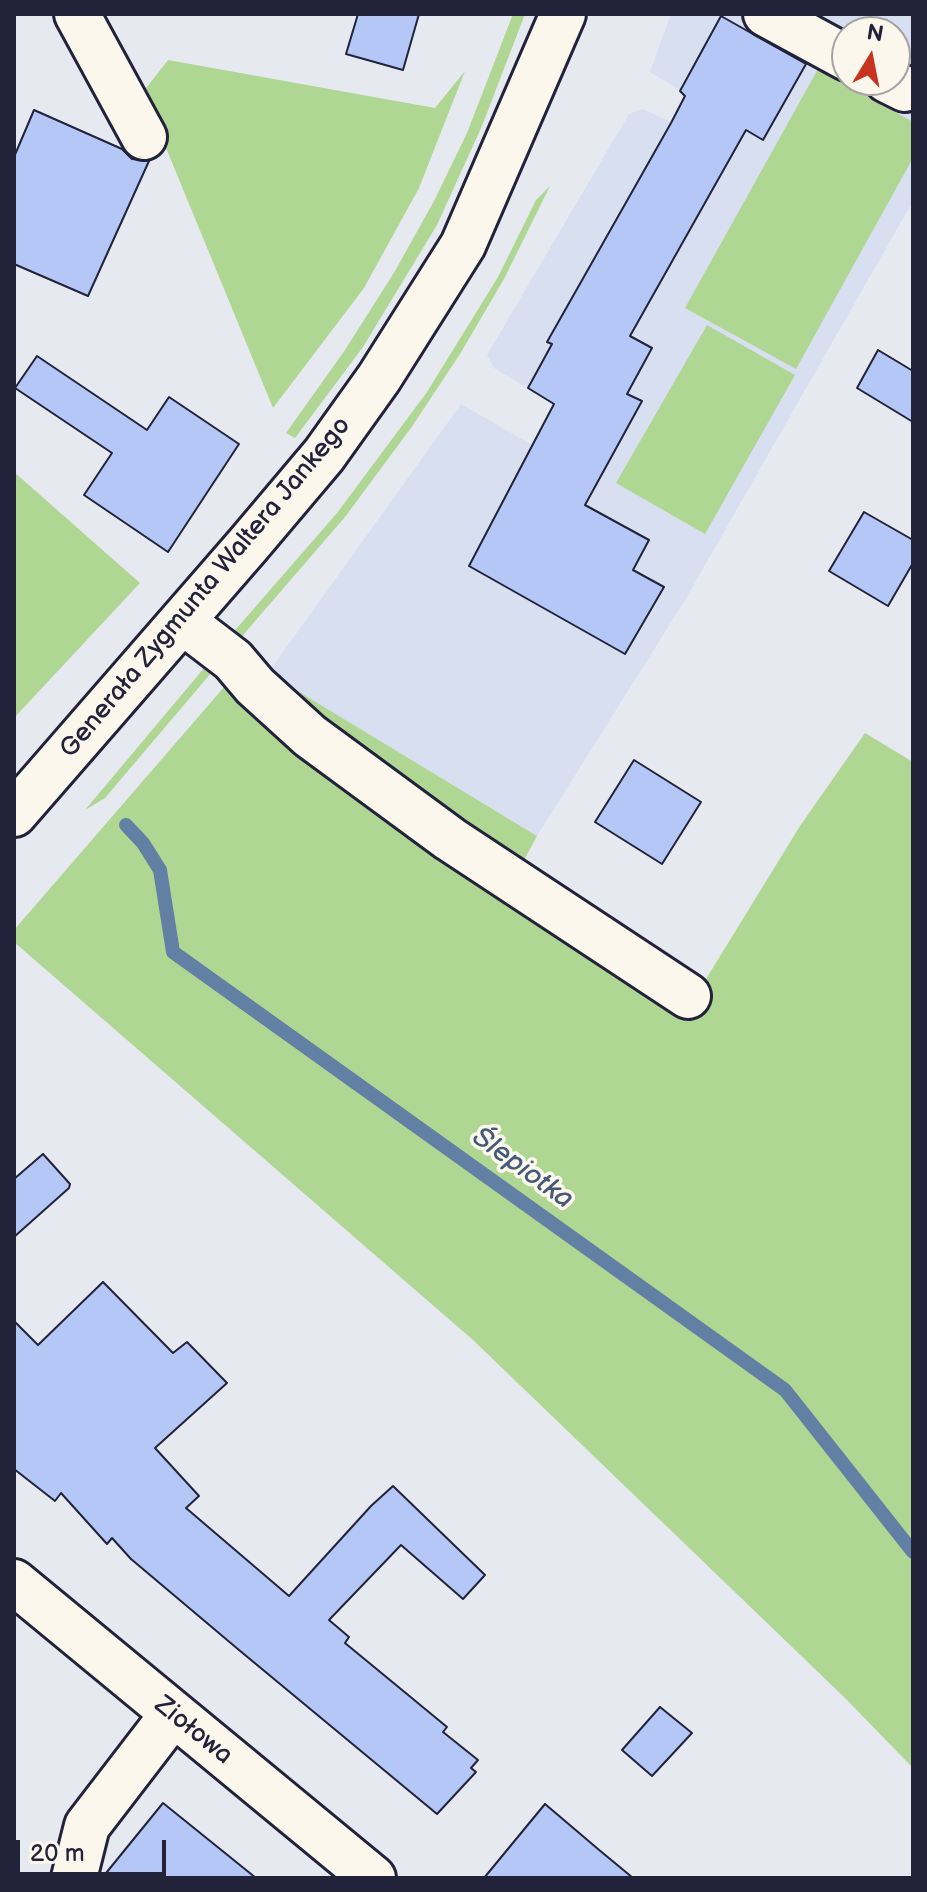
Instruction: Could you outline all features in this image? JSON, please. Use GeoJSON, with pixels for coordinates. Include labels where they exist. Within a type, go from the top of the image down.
{"type":"FeatureCollection","features":[{"type":"Feature","properties":{"kind":"street"},"geometry":{"type":"LineString","coordinates":[[77,14],[144,137]]}},
{"type":"Feature","properties":{"kind":"street","name":"Generała Zygmunta Waltera Jankego"},"geometry":{"type":"LineString","coordinates":[[14,814],[324,455],[379,378],[463,245],[563,14]]}},
{"type":"Feature","properties":{"kind":"street"},"geometry":{"type":"LineString","coordinates":[[766,14],[831,49]]}},
{"type":"Feature","properties":{"kind":"street"},"geometry":{"type":"LineString","coordinates":[[182,621],[233,660],[255,686],[310,736],[450,839],[688,996]]}},
{"type":"Feature","properties":{"kind":"street","name":"Ziołowa"},"geometry":{"type":"LineString","coordinates":[[14,1582],[373,1878]]}},
{"type":"Feature","properties":{"kind":"street"},"geometry":{"type":"LineString","coordinates":[[74,1878],[87,1826],[173,1714]]}},
{"type":"Feature","properties":{"kind":"shaded area"},"geometry":{"type":"Polygon","coordinates":[[[671,14],[913,14],[913,201],[685,600],[537,836],[268,673],[461,404],[532,445],[554,404],[494,368],[487,355],[629,114],[643,109],[671,122],[685,96],[650,72],[671,14]]]}},
{"type":"Feature","properties":{"kind":"green space"},"geometry":{"type":"Polygon","coordinates":[[[513,14],[525,14],[482,126],[437,225],[363,347],[295,438],[286,433],[345,350],[395,271],[434,201],[467,133],[513,14]]]}},
{"type":"Feature","properties":{"kind":"green space"},"geometry":{"type":"Polygon","coordinates":[[[168,60],[435,108],[465,71],[419,188],[364,288],[273,408],[143,92],[168,60]]]}},
{"type":"Feature","properties":{"kind":"green space"},"geometry":{"type":"Polygon","coordinates":[[[818,69],[831,76],[831,96],[866,96],[913,122],[913,158],[796,369],[685,308],[818,69]]]}},
{"type":"Feature","properties":{"kind":"green space"},"geometry":{"type":"Polygon","coordinates":[[[550,186],[504,279],[411,428],[345,517],[237,642],[230,636],[337,513],[427,392],[498,277],[536,200],[550,186]]]}},
{"type":"Feature","properties":{"kind":"green space"},"geometry":{"type":"Polygon","coordinates":[[[707,325],[795,375],[705,534],[616,483],[707,325]]]}},
{"type":"Feature","properties":{"kind":"green space"},"geometry":{"type":"Polygon","coordinates":[[[14,472],[140,583],[14,718],[14,472]]]}},
{"type":"Feature","properties":{"kind":"green space"},"geometry":{"type":"Polygon","coordinates":[[[210,661],[217,666],[105,798],[85,810],[210,661]]]}},
{"type":"Feature","properties":{"kind":"green space"},"geometry":{"type":"Polygon","coordinates":[[[244,664],[268,673],[537,836],[522,864],[706,979],[800,826],[865,733],[913,762],[913,1768],[845,1698],[473,1340],[14,942],[14,930],[244,664]]]}},
{"type":"Feature","properties":{"kind":"building"},"geometry":{"type":"Polygon","coordinates":[[[358,14],[419,14],[403,70],[346,54],[358,14]]]}},
{"type":"Feature","properties":{"kind":"building"},"geometry":{"type":"Polygon","coordinates":[[[721,16],[806,64],[763,140],[746,130],[630,336],[652,348],[627,394],[642,401],[585,505],[649,540],[633,570],[664,587],[625,654],[469,566],[554,404],[528,388],[552,344],[547,342],[671,123],[685,96],[680,91],[721,16]]]}},
{"type":"Feature","properties":{"kind":"building"},"geometry":{"type":"Polygon","coordinates":[[[34,110],[122,149],[132,159],[149,161],[88,296],[14,264],[14,157],[34,110]]]}},
{"type":"Feature","properties":{"kind":"building"},"geometry":{"type":"Polygon","coordinates":[[[878,350],[913,371],[913,422],[857,388],[878,350]]]}},
{"type":"Feature","properties":{"kind":"building"},"geometry":{"type":"Polygon","coordinates":[[[37,356],[147,430],[169,397],[239,444],[168,552],[84,495],[112,453],[15,388],[37,356]]]}},
{"type":"Feature","properties":{"kind":"building"},"geometry":{"type":"Polygon","coordinates":[[[864,512],[913,540],[913,563],[888,606],[829,571],[864,512]]]}},
{"type":"Feature","properties":{"kind":"building"},"geometry":{"type":"Polygon","coordinates":[[[634,760],[701,802],[662,864],[595,822],[634,760]]]}},
{"type":"Feature","properties":{"kind":"building"},"geometry":{"type":"Polygon","coordinates":[[[43,1154],[70,1184],[69,1188],[14,1237],[14,1179],[43,1154]]]}},
{"type":"Feature","properties":{"kind":"building"},"geometry":{"type":"Polygon","coordinates":[[[103,1282],[173,1353],[187,1342],[227,1383],[155,1448],[199,1496],[186,1508],[289,1596],[393,1486],[485,1575],[463,1599],[401,1545],[329,1620],[349,1637],[345,1643],[447,1727],[443,1732],[478,1760],[471,1768],[476,1772],[437,1814],[131,1559],[112,1538],[107,1544],[61,1493],[55,1501],[14,1469],[14,1321],[38,1345],[103,1282]]]}},
{"type":"Feature","properties":{"kind":"building"},"geometry":{"type":"Polygon","coordinates":[[[660,1707],[692,1733],[652,1776],[622,1750],[660,1707]]]}},
{"type":"Feature","properties":{"kind":"building"},"geometry":{"type":"Polygon","coordinates":[[[163,1803],[256,1878],[102,1878],[163,1803]]]}},
{"type":"Feature","properties":{"kind":"building"},"geometry":{"type":"Polygon","coordinates":[[[545,1804],[598,1849],[633,1878],[484,1878],[545,1804]]]}},
{"type":"Feature","properties":{"kind":"waterway","name":"Ślepiotka"},"geometry":{"type":"LineString","coordinates":[[126,825],[143,843],[160,870],[173,952],[785,1390],[913,1552]]}}]}
